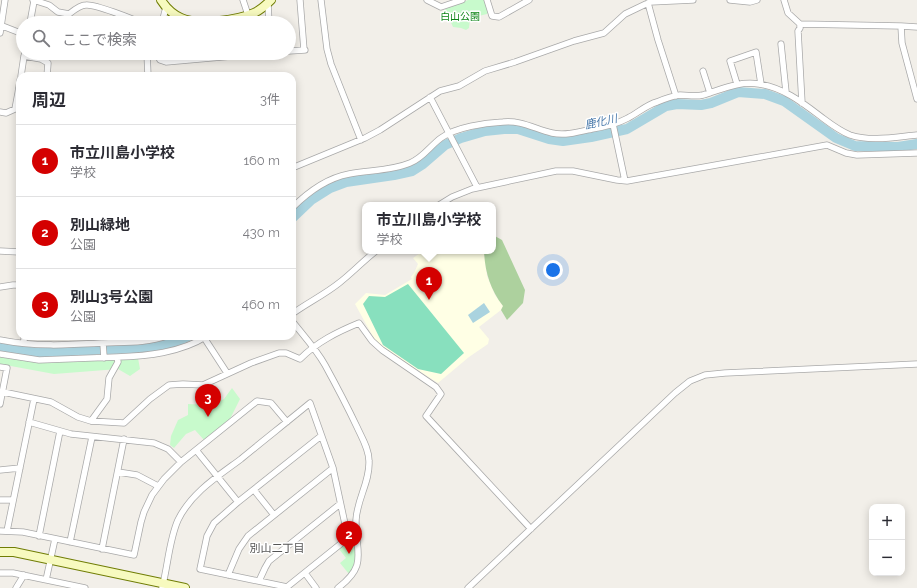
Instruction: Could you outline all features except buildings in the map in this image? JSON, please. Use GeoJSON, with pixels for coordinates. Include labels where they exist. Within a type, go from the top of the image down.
{"type":"FeatureCollection","features":[{"type":"Feature","properties":{"kind":"street"},"geometry":{"type":"LineString","coordinates":[[0,33],[5,0]]}},
{"type":"Feature","properties":{"kind":"street"},"geometry":{"type":"LineString","coordinates":[[31,16],[33,0],[49,6],[58,12],[69,14],[80,6],[86,5],[124,16]]}},
{"type":"Feature","properties":{"kind":"street"},"geometry":{"type":"LineString","coordinates":[[161,0],[166,7],[178,16]]}},
{"type":"Feature","properties":{"kind":"street"},"geometry":{"type":"LineString","coordinates":[[243,0],[248,15]]}},
{"type":"Feature","properties":{"kind":"street"},"geometry":{"type":"LineString","coordinates":[[296,51],[304,50],[300,0]]}},
{"type":"Feature","properties":{"kind":"street"},"geometry":{"type":"LineString","coordinates":[[321,0],[327,48],[331,64],[361,140]]}},
{"type":"Feature","properties":{"kind":"street"},"geometry":{"type":"LineString","coordinates":[[427,0],[441,7],[462,0]]}},
{"type":"Feature","properties":{"kind":"street"},"geometry":{"type":"LineString","coordinates":[[487,0],[492,16],[499,17],[529,0]]}},
{"type":"Feature","properties":{"kind":"street"},"geometry":{"type":"LineString","coordinates":[[296,166],[361,140],[380,130],[442,90],[458,86],[485,71],[574,41],[604,33],[625,14],[647,2],[663,0],[693,0]]}},
{"type":"Feature","properties":{"kind":"street"},"geometry":{"type":"LineString","coordinates":[[730,0],[750,2],[757,0]]}},
{"type":"Feature","properties":{"kind":"street"},"geometry":{"type":"LineString","coordinates":[[784,0],[788,13],[800,24],[901,26],[917,28]]}},
{"type":"Feature","properties":{"kind":"street"},"geometry":{"type":"LineString","coordinates":[[242,16],[257,12],[270,2]]}},
{"type":"Feature","properties":{"kind":"street"},"geometry":{"type":"LineString","coordinates":[[269,16],[270,2]]}},
{"type":"Feature","properties":{"kind":"street"},"geometry":{"type":"LineString","coordinates":[[647,2],[676,96]]}},
{"type":"Feature","properties":{"kind":"street"},"geometry":{"type":"LineString","coordinates":[[164,16],[166,7]]}},
{"type":"Feature","properties":{"kind":"street"},"geometry":{"type":"LineString","coordinates":[[800,24],[798,31],[802,103]]}},
{"type":"Feature","properties":{"kind":"street"},"geometry":{"type":"LineString","coordinates":[[1,25],[16,31]]}},
{"type":"Feature","properties":{"kind":"street"},"geometry":{"type":"LineString","coordinates":[[901,26],[902,43],[917,99]]}},
{"type":"Feature","properties":{"kind":"street"},"geometry":{"type":"LineString","coordinates":[[781,44],[786,92]]}},
{"type":"Feature","properties":{"kind":"street"},"geometry":{"type":"LineString","coordinates":[[737,84],[730,61],[756,52],[760,84]]}},
{"type":"Feature","properties":{"kind":"street"},"geometry":{"type":"LineString","coordinates":[[22,72],[23,60]]}},
{"type":"Feature","properties":{"kind":"street"},"geometry":{"type":"LineString","coordinates":[[43,60],[48,63],[47,72]]}},
{"type":"Feature","properties":{"kind":"street"},"geometry":{"type":"LineString","coordinates":[[147,60],[148,72]]}},
{"type":"Feature","properties":{"kind":"street"},"geometry":{"type":"LineString","coordinates":[[160,60],[166,62],[189,60]]}},
{"type":"Feature","properties":{"kind":"street"},"geometry":{"type":"LineString","coordinates":[[703,71],[710,93]]}},
{"type":"Feature","properties":{"kind":"street"},"geometry":{"type":"LineString","coordinates":[[296,205],[314,189],[336,177],[401,166],[413,162],[449,133],[487,124],[519,122],[551,132],[563,134],[614,124],[626,119],[648,105],[676,96],[696,96],[745,83],[760,84],[786,92],[835,127],[855,136],[877,138],[917,135]]}},
{"type":"Feature","properties":{"kind":"street"},"geometry":{"type":"LineString","coordinates":[[430,97],[477,187]]}},
{"type":"Feature","properties":{"kind":"street"},"geometry":{"type":"LineString","coordinates":[[0,112],[6,113],[15,109],[16,105]]}},
{"type":"Feature","properties":{"kind":"street"},"geometry":{"type":"LineString","coordinates":[[614,124],[625,181]]}},
{"type":"Feature","properties":{"kind":"street"},"geometry":{"type":"LineString","coordinates":[[444,202],[452,197],[477,187],[565,170],[625,181],[827,145],[846,153],[857,155],[917,153]]}},
{"type":"Feature","properties":{"kind":"street"},"geometry":{"type":"LineString","coordinates":[[0,251],[16,252]]}},
{"type":"Feature","properties":{"kind":"street"},"geometry":{"type":"LineString","coordinates":[[296,311],[335,286],[372,254]]}},
{"type":"Feature","properties":{"kind":"street"},"geometry":{"type":"LineString","coordinates":[[0,287],[16,285]]}},
{"type":"Feature","properties":{"kind":"street"},"geometry":{"type":"LineString","coordinates":[[2,392],[51,402],[78,417],[92,421],[124,423],[150,399],[169,385],[203,385],[227,373],[279,353],[286,353],[300,359],[312,347],[340,330],[359,323],[372,341],[382,350],[436,387],[441,394],[426,416],[531,529]]}},
{"type":"Feature","properties":{"kind":"street"},"geometry":{"type":"LineString","coordinates":[[296,326],[324,363],[367,448],[369,459],[368,476],[357,512],[356,521],[359,560],[356,570],[349,579],[338,588]]}},
{"type":"Feature","properties":{"kind":"street"},"geometry":{"type":"LineString","coordinates":[[0,340],[54,346],[149,340]]}},
{"type":"Feature","properties":{"kind":"street"},"geometry":{"type":"LineString","coordinates":[[0,354],[39,360],[146,356],[186,346],[197,340]]}},
{"type":"Feature","properties":{"kind":"street"},"geometry":{"type":"LineString","coordinates":[[206,340],[227,373]]}},
{"type":"Feature","properties":{"kind":"street"},"geometry":{"type":"LineString","coordinates":[[103,344],[104,358]]}},
{"type":"Feature","properties":{"kind":"street"},"geometry":{"type":"LineString","coordinates":[[92,421],[107,399],[109,378],[118,362],[117,358]]}},
{"type":"Feature","properties":{"kind":"street"},"geometry":{"type":"LineString","coordinates":[[468,588],[675,393],[690,381],[705,375],[724,373],[917,364]]}},
{"type":"Feature","properties":{"kind":"street"},"geometry":{"type":"LineString","coordinates":[[0,367],[7,368],[0,404]]}},
{"type":"Feature","properties":{"kind":"street"},"geometry":{"type":"LineString","coordinates":[[7,531],[34,399]]}},
{"type":"Feature","properties":{"kind":"street"},"geometry":{"type":"LineString","coordinates":[[0,531],[22,532],[134,557],[142,516],[149,501],[158,486],[181,462],[257,402],[271,403],[286,422]]}},
{"type":"Feature","properties":{"kind":"street"},"geometry":{"type":"LineString","coordinates":[[163,586],[174,531],[189,501],[310,403],[333,468],[348,538],[287,587],[199,570],[205,542],[210,528],[221,516],[321,436]]}},
{"type":"Feature","properties":{"kind":"street"},"geometry":{"type":"LineString","coordinates":[[29,422],[71,434],[159,444],[168,449],[181,462]]}},
{"type":"Feature","properties":{"kind":"street"},"geometry":{"type":"LineString","coordinates":[[39,536],[60,431]]}},
{"type":"Feature","properties":{"kind":"street"},"geometry":{"type":"LineString","coordinates":[[70,542],[92,437]]}},
{"type":"Feature","properties":{"kind":"street"},"geometry":{"type":"LineString","coordinates":[[102,549],[124,439]]}},
{"type":"Feature","properties":{"kind":"street"},"geometry":{"type":"LineString","coordinates":[[196,450],[238,502]]}},
{"type":"Feature","properties":{"kind":"street"},"geometry":{"type":"LineString","coordinates":[[0,470],[20,468]]}},
{"type":"Feature","properties":{"kind":"street"},"geometry":{"type":"LineString","coordinates":[[228,575],[242,544],[248,536],[333,468]]}},
{"type":"Feature","properties":{"kind":"street"},"geometry":{"type":"LineString","coordinates":[[118,472],[129,472],[142,476],[158,486]]}},
{"type":"Feature","properties":{"kind":"street"},"geometry":{"type":"LineString","coordinates":[[254,490],[274,515]]}},
{"type":"Feature","properties":{"kind":"street"},"geometry":{"type":"LineString","coordinates":[[0,500],[13,500]]}},
{"type":"Feature","properties":{"kind":"street"},"geometry":{"type":"LineString","coordinates":[[259,581],[269,561],[340,504]]}},
{"type":"Feature","properties":{"kind":"street"},"geometry":{"type":"LineString","coordinates":[[46,580],[55,539]]}},
{"type":"Feature","properties":{"kind":"street"},"geometry":{"type":"LineString","coordinates":[[0,552],[14,552],[163,586],[185,588]]}},
{"type":"Feature","properties":{"kind":"street"},"geometry":{"type":"LineString","coordinates":[[0,573],[13,573],[46,580],[56,585],[85,588]]}},
{"type":"Feature","properties":{"kind":"street"},"geometry":{"type":"LineString","coordinates":[[305,573],[316,588]]}},
{"type":"Feature","properties":{"kind":"street"},"geometry":{"type":"LineString","coordinates":[[16,588],[24,576]]}},
{"type":"Feature","properties":{"kind":"shaded area"},"geometry":{"type":"Polygon","coordinates":[[[419,254],[484,254],[487,276],[495,295],[503,306],[501,310],[479,327],[489,339],[488,344],[469,357],[438,383],[377,344],[355,304],[366,293],[385,295],[412,279],[411,277],[418,264],[413,258],[419,254]]]}},
{"type":"Feature","properties":{"kind":"green space","name":"白山公園"},"geometry":{"type":"Polygon","coordinates":[[[468,0],[485,0],[489,10],[487,14],[470,18],[469,28],[466,30],[453,27],[445,9],[468,0]]]}},
{"type":"Feature","properties":{"kind":"green space"},"geometry":{"type":"Polygon","coordinates":[[[496,237],[502,240],[525,290],[523,303],[507,320],[501,310],[503,306],[498,300],[489,280],[484,254],[496,254],[496,237]]]}},
{"type":"Feature","properties":{"kind":"green space"},"geometry":{"type":"Polygon","coordinates":[[[408,284],[464,353],[441,374],[418,369],[383,345],[363,304],[369,296],[385,297],[408,284]]]}},
{"type":"Feature","properties":{"kind":"green space"},"geometry":{"type":"Polygon","coordinates":[[[0,355],[14,358],[138,358],[140,369],[130,376],[118,369],[54,374],[0,364],[0,355]]]}},
{"type":"Feature","properties":{"kind":"green space"},"geometry":{"type":"Polygon","coordinates":[[[232,388],[240,399],[230,419],[204,440],[195,430],[186,434],[174,448],[170,445],[171,436],[178,420],[188,415],[188,404],[212,405],[224,399],[232,388]]]}},
{"type":"Feature","properties":{"kind":"green space"},"geometry":{"type":"Polygon","coordinates":[[[351,539],[355,548],[356,561],[349,574],[340,563],[346,558],[339,549],[351,539]]]}},
{"type":"Feature","properties":{"kind":"water"},"geometry":{"type":"Polygon","coordinates":[[[484,303],[490,312],[473,323],[468,315],[484,303]]]}},
{"type":"Feature","properties":{"kind":"waterway","name":"鹿化川"},"geometry":{"type":"LineString","coordinates":[[296,214],[311,200],[330,188],[346,182],[412,171],[423,164],[445,145],[461,138],[485,131],[518,129],[549,139],[563,141],[591,137],[627,129],[666,106],[677,104],[701,105],[711,103],[738,92],[765,94],[784,101],[836,138],[855,146],[898,147],[917,144]]}},
{"type":"Feature","properties":{"kind":"waterway","name":"鹿化川"},"geometry":{"type":"LineString","coordinates":[[0,347],[24,352],[63,353],[104,349],[137,349],[157,347],[179,340]]}},
{"type":"Feature","properties":{"kind":"place","name":"市立川島小学校"},"geometry":{"type":"Point","coordinates":[429,300]}},
{"type":"Feature","properties":{"kind":"place","name":"別山3号公園"},"geometry":{"type":"Point","coordinates":[208,417]}},
{"type":"Feature","properties":{"kind":"place","name":"別山緑地"},"geometry":{"type":"Point","coordinates":[349,554]}},
{"type":"Feature","properties":{"kind":"district","name":"別山二丁目"},"geometry":{"type":"Point","coordinates":[277,548]}}]}
